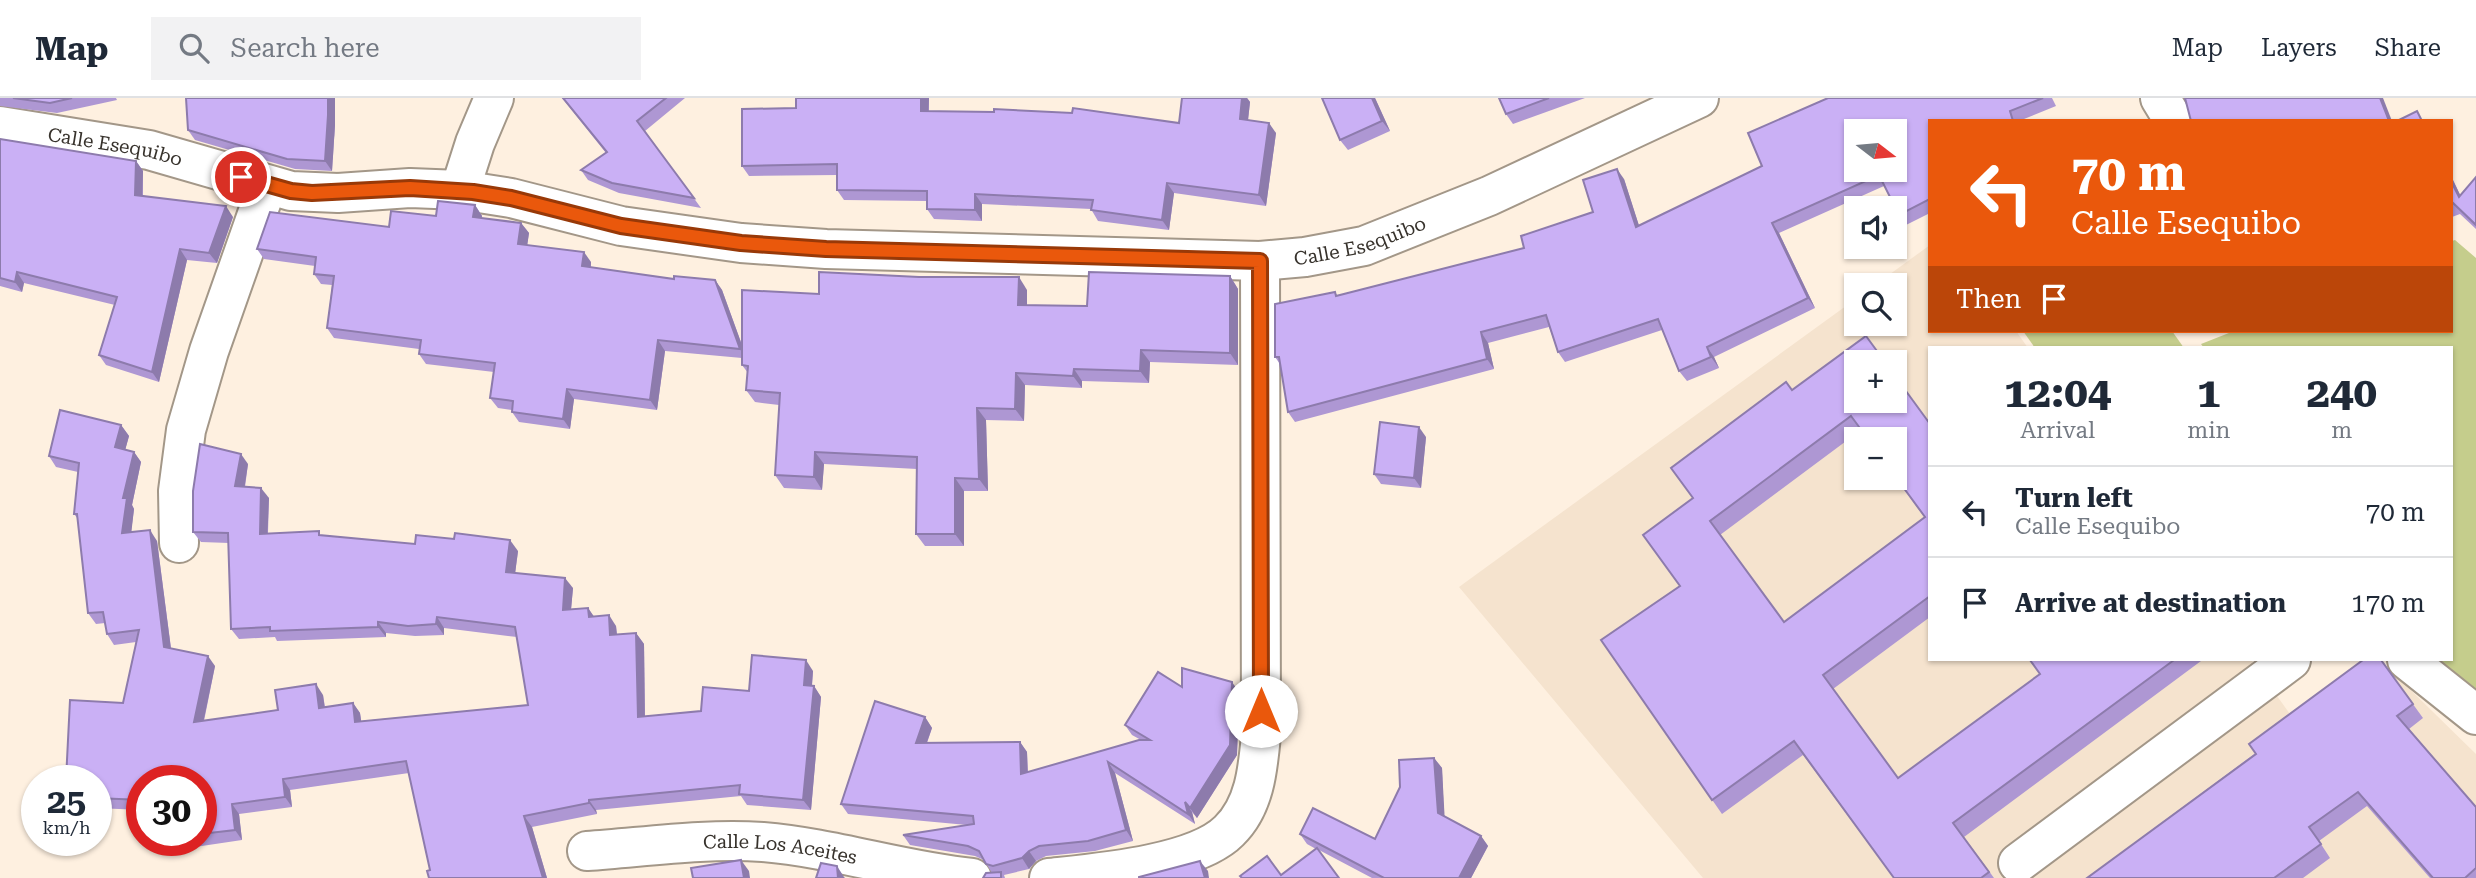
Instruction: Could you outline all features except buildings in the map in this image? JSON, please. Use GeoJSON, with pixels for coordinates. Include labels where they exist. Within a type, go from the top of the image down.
{"type":"FeatureCollection","features":[{"type":"Feature","properties":{"kind":"street"},"geometry":{"type":"LineString","coordinates":[[460,190],[494,98]]}},
{"type":"Feature","properties":{"kind":"street","name":"Calle Esequibo"},"geometry":{"type":"LineString","coordinates":[[0,126],[149,150],[267,186],[312,193],[410,188],[460,190],[511,198],[621,226],[741,243],[826,249],[1260,261],[1305,257],[1364,246],[1489,196],[1699,98]]}},
{"type":"Feature","properties":{"kind":"street"},"geometry":{"type":"LineString","coordinates":[[2160,98],[2173,119]]}},
{"type":"Feature","properties":{"kind":"street"},"geometry":{"type":"LineString","coordinates":[[178,543],[178,491],[186,430],[209,351],[267,186]]}},
{"type":"Feature","properties":{"kind":"street"},"geometry":{"type":"LineString","coordinates":[[1049,878],[1117,870],[1187,853],[1209,844],[1229,832],[1241,816],[1252,793],[1258,771],[1261,735],[1260,261]]}},
{"type":"Feature","properties":{"kind":"street"},"geometry":{"type":"LineString","coordinates":[[2018,863],[2290,661]]}},
{"type":"Feature","properties":{"kind":"street"},"geometry":{"type":"LineString","coordinates":[[2408,661],[2476,715]]}},
{"type":"Feature","properties":{"kind":"street","name":"Calle Los Aceites"},"geometry":{"type":"LineString","coordinates":[[587,851],[692,843],[761,842],[802,847],[931,874],[972,878]]}},
{"type":"Feature","properties":{"kind":"shaded area"},"geometry":{"type":"Polygon","coordinates":[[[1928,246],[1928,333],[2017,333],[2027,346],[1928,346],[1928,661],[2252,661],[2300,728],[2385,665],[2476,754],[2476,878],[1703,878],[1459,587],[1844,307],[1844,336],[1907,336],[1907,273],[1892,273],[1928,246]]]}},
{"type":"Feature","properties":{"kind":"green space"},"geometry":{"type":"Polygon","coordinates":[[[2453,241],[2476,258],[2476,710],[2417,661],[2453,661],[2453,346],[2201,344],[2229,333],[2453,333],[2453,241]]]}},
{"type":"Feature","properties":{"kind":"green space"},"geometry":{"type":"Polygon","coordinates":[[[2024,333],[2173,333],[2183,346],[2034,346],[2024,333]]]}},
{"type":"Feature","properties":{"kind":"route"},"geometry":{"type":"LineString","coordinates":[[241,177],[267,186],[312,193],[410,188],[473,192],[511,198],[621,226],[741,243],[826,249],[1260,261],[1261,711]]}}]}
